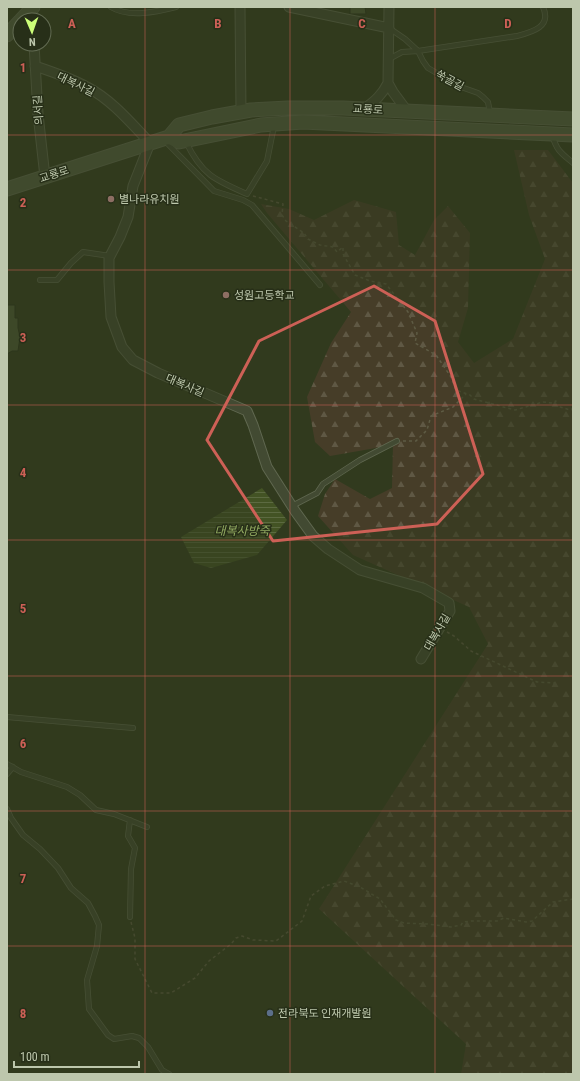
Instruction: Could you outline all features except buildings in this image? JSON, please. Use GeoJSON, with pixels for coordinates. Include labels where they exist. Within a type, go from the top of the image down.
{"type":"FeatureCollection","features":[{"type":"Feature","properties":{"kind":"street"},"geometry":{"type":"LineString","coordinates":[[240,7],[241,112]]}},
{"type":"Feature","properties":{"kind":"street","name":"쑥골길"},"geometry":{"type":"LineString","coordinates":[[289,7],[389,28]]}},
{"type":"Feature","properties":{"kind":"street"},"geometry":{"type":"LineString","coordinates":[[364,109],[383,93],[388,83],[389,7]]}},
{"type":"Feature","properties":{"kind":"street","name":"의서길"},"geometry":{"type":"LineString","coordinates":[[34,52],[38,114],[45,177]]}},
{"type":"Feature","properties":{"kind":"street","name":"대복사길"},"geometry":{"type":"LineString","coordinates":[[35,66],[88,87],[114,105],[150,143],[133,186],[128,217],[110,256],[109,282],[111,317],[122,347],[133,360],[158,374],[247,411],[267,467],[313,536],[328,549],[360,570],[423,588],[449,603],[450,611],[421,659]]}},
{"type":"Feature","properties":{"kind":"street"},"geometry":{"type":"LineString","coordinates":[[388,83],[407,111]]}},
{"type":"Feature","properties":{"kind":"street","name":"교룡로"},"geometry":{"type":"LineString","coordinates":[[7,189],[166,138],[179,125],[241,112],[288,108],[364,109],[573,119]]}},
{"type":"Feature","properties":{"kind":"street","name":"교룡로"},"geometry":{"type":"LineString","coordinates":[[166,138],[179,142],[274,124],[311,122],[573,135]]}},
{"type":"Feature","properties":{"kind":"lane"},"geometry":{"type":"LineString","coordinates":[[111,7],[128,13],[176,7]]}},
{"type":"Feature","properties":{"kind":"lane"},"geometry":{"type":"LineString","coordinates":[[388,60],[402,52],[418,51],[517,36],[533,32],[542,26],[546,17],[543,7]]}},
{"type":"Feature","properties":{"kind":"lane","name":"쑥골길"},"geometry":{"type":"LineString","coordinates":[[389,28],[405,39],[418,51],[428,68],[461,87],[478,93],[483,97],[488,102],[490,115]]}},
{"type":"Feature","properties":{"kind":"lane"},"geometry":{"type":"LineString","coordinates":[[185,140],[194,158],[210,177],[247,194],[267,160],[274,124]]}},
{"type":"Feature","properties":{"kind":"lane"},"geometry":{"type":"LineString","coordinates":[[551,134],[559,152],[573,163]]}},
{"type":"Feature","properties":{"kind":"lane"},"geometry":{"type":"LineString","coordinates":[[166,138],[214,191],[252,204],[320,285]]}},
{"type":"Feature","properties":{"kind":"lane"},"geometry":{"type":"LineString","coordinates":[[40,280],[57,280],[71,263],[83,252],[110,256]]}},
{"type":"Feature","properties":{"kind":"lane"},"geometry":{"type":"LineString","coordinates":[[292,506],[317,493],[323,484],[360,460],[397,441]]}},
{"type":"Feature","properties":{"kind":"lane"},"geometry":{"type":"LineString","coordinates":[[7,717],[133,728]]}},
{"type":"Feature","properties":{"kind":"lane"},"geometry":{"type":"LineString","coordinates":[[7,764],[36,778],[67,787],[80,795],[96,810],[114,814],[147,827]]}},
{"type":"Feature","properties":{"kind":"lane"},"geometry":{"type":"LineString","coordinates":[[7,774],[13,767]]}},
{"type":"Feature","properties":{"kind":"lane"},"geometry":{"type":"LineString","coordinates":[[7,809],[11,818],[23,835],[40,849],[58,868],[71,888],[88,903],[96,916],[99,925],[98,946],[87,980],[89,1009],[108,1035],[114,1039],[132,1036],[139,1038],[148,1047],[162,1070],[169,1074]]}},
{"type":"Feature","properties":{"kind":"lane"},"geometry":{"type":"LineString","coordinates":[[130,820],[128,836],[135,848],[131,869],[132,896],[130,917]]}},
{"type":"Feature","properties":{"kind":"path"},"geometry":{"type":"LineString","coordinates":[[247,194],[283,204],[282,215],[286,221],[304,233],[308,239],[320,245],[333,247],[337,252],[343,247],[344,254],[356,275],[370,281],[386,284],[408,312],[417,333],[415,343],[436,355],[451,377],[456,390],[474,399],[516,410],[543,402],[551,403],[556,401],[554,405],[570,410],[572,409],[573,412]]}},
{"type":"Feature","properties":{"kind":"path"},"geometry":{"type":"LineString","coordinates":[[397,441],[416,441],[427,430],[431,416],[453,407],[466,394]]}},
{"type":"Feature","properties":{"kind":"path"},"geometry":{"type":"LineString","coordinates":[[440,628],[454,636],[471,651],[538,682],[555,683]]}},
{"type":"Feature","properties":{"kind":"path"},"geometry":{"type":"LineString","coordinates":[[130,917],[135,938],[136,959],[152,993],[171,993],[195,978],[209,961],[231,944],[236,938],[242,936],[253,940],[276,941],[302,921],[311,896],[325,886],[344,881],[360,887],[380,899],[396,920],[404,923],[451,927],[461,925],[463,922],[497,921],[504,918],[526,922],[532,921],[553,902],[573,899]]}},
{"type":"Feature","properties":{"kind":"highlighted area"},"geometry":{"type":"Polygon","coordinates":[[[374,286],[435,321],[483,474],[437,524],[273,541],[207,440],[259,341],[374,286]]]}},
{"type":"Feature","properties":{"kind":"green space"},"geometry":{"type":"Polygon","coordinates":[[[514,150],[548,150],[573,183],[573,1074],[461,1074],[466,1044],[319,909],[488,644],[469,607],[353,555],[318,516],[325,494],[335,479],[370,499],[392,488],[393,445],[330,456],[315,442],[307,397],[331,343],[351,312],[261,204],[289,209],[314,220],[354,200],[396,212],[399,245],[415,255],[434,220],[448,206],[470,233],[468,308],[458,342],[474,363],[513,339],[545,259],[529,215],[514,150]]]}},
{"type":"Feature","properties":{"kind":"water","name":"대복사방죽"},"geometry":{"type":"Polygon","coordinates":[[[262,488],[287,520],[257,555],[211,568],[194,563],[181,537],[262,488]]]}},
{"type":"Feature","properties":{"kind":"place","name":"별나라유치원"},"geometry":{"type":"Point","coordinates":[111,199]}},
{"type":"Feature","properties":{"kind":"place","name":"성원고등학교"},"geometry":{"type":"Point","coordinates":[226,295]}},
{"type":"Feature","properties":{"kind":"place","name":"전라북도 인재개발원"},"geometry":{"type":"Point","coordinates":[270,1013]}}]}
